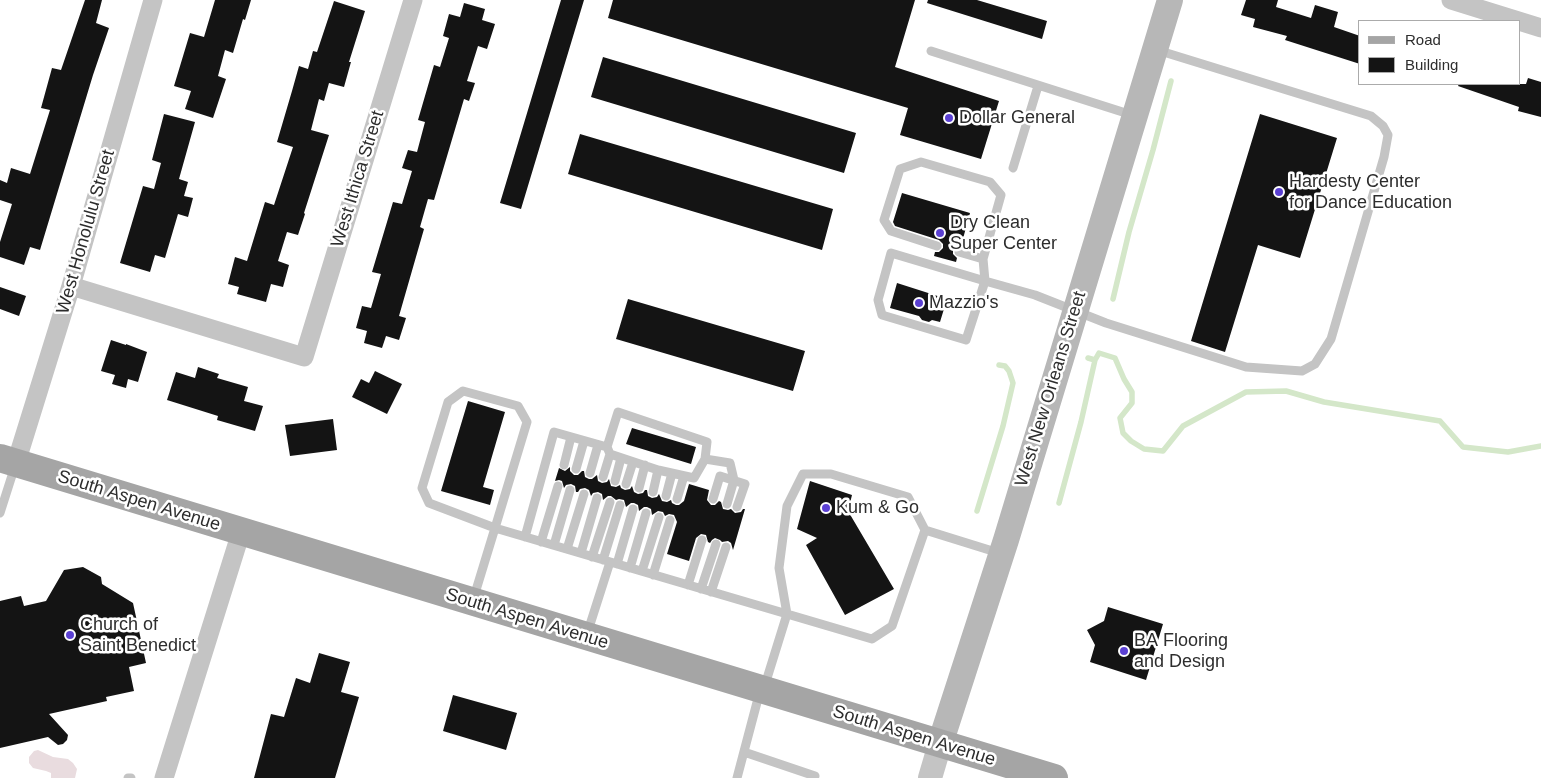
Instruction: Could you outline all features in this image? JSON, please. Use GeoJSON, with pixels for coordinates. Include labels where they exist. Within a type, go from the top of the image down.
{"type":"FeatureCollection","features":[{"type":"Feature","properties":{"kind":"main road","name":"West New Orleans Street"},"geometry":{"type":"LineString","coordinates":[[940,744],[1001,554],[1170,0]]}},
{"type":"Feature","properties":{"kind":"main road","name":"South Aspen Avenue"},"geometry":{"type":"LineString","coordinates":[[8,461],[1054,778]]}},
{"type":"Feature","properties":{"kind":"street","name":"West Honolulu Street"},"geometry":{"type":"LineString","coordinates":[[8,461],[71,286],[153,0]]}},
{"type":"Feature","properties":{"kind":"street","name":"West Ithica Street"},"geometry":{"type":"LineString","coordinates":[[71,286],[304,357],[413,0]]}},
{"type":"Feature","properties":{"kind":"street"},"geometry":{"type":"LineString","coordinates":[[1451,0],[1515,20]]}},
{"type":"Feature","properties":{"kind":"street"},"geometry":{"type":"LineString","coordinates":[[1521,22],[1541,28]]}},
{"type":"Feature","properties":{"kind":"street"},"geometry":{"type":"LineString","coordinates":[[164,778],[241,532]]}},
{"type":"Feature","properties":{"kind":"street","name":"West New Orleans Street"},"geometry":{"type":"LineString","coordinates":[[930,778],[940,744]]}},
{"type":"Feature","properties":{"kind":"lane"},"geometry":{"type":"LineString","coordinates":[[937,246],[890,231],[884,220],[900,169],[921,162],[990,182],[1001,195],[983,259],[985,281],[966,340],[882,314],[878,300],[891,253],[985,281],[1034,295],[1106,323],[1246,368],[1302,371],[1315,364],[1334,330],[1384,157],[1388,136],[1383,126],[1371,116],[1154,50]]}},
{"type":"Feature","properties":{"kind":"lane"},"geometry":{"type":"LineString","coordinates":[[930,51],[1134,116]]}},
{"type":"Feature","properties":{"kind":"lane"},"geometry":{"type":"LineString","coordinates":[[1013,168],[1038,86]]}},
{"type":"Feature","properties":{"kind":"lane"},"geometry":{"type":"LineString","coordinates":[[959,252],[983,259]]}},
{"type":"Feature","properties":{"kind":"lane"},"geometry":{"type":"LineString","coordinates":[[473,602],[495,528],[527,422],[518,406],[463,391],[448,402],[422,488],[429,503],[495,528],[541,542],[872,639],[892,626],[925,530]]}},
{"type":"Feature","properties":{"kind":"lane"},"geometry":{"type":"LineString","coordinates":[[525,537],[554,432],[584,441],[605,449],[621,458],[633,462],[694,478],[705,459],[707,442],[618,412],[605,449],[590,473]]}},
{"type":"Feature","properties":{"kind":"lane"},"geometry":{"type":"LineString","coordinates":[[564,466],[570,437]]}},
{"type":"Feature","properties":{"kind":"lane"},"geometry":{"type":"LineString","coordinates":[[576,469],[584,441]]}},
{"type":"Feature","properties":{"kind":"lane"},"geometry":{"type":"LineString","coordinates":[[603,477],[605,449]]}},
{"type":"Feature","properties":{"kind":"lane"},"geometry":{"type":"LineString","coordinates":[[615,481],[621,458]]}},
{"type":"Feature","properties":{"kind":"lane"},"geometry":{"type":"LineString","coordinates":[[705,459],[730,464],[734,480],[727,504]]}},
{"type":"Feature","properties":{"kind":"lane"},"geometry":{"type":"LineString","coordinates":[[0,513],[8,461]]}},
{"type":"Feature","properties":{"kind":"lane"},"geometry":{"type":"LineString","coordinates":[[626,484],[633,462]]}},
{"type":"Feature","properties":{"kind":"lane"},"geometry":{"type":"LineString","coordinates":[[639,488],[645,465]]}},
{"type":"Feature","properties":{"kind":"lane"},"geometry":{"type":"LineString","coordinates":[[653,492],[658,470]]}},
{"type":"Feature","properties":{"kind":"lane"},"geometry":{"type":"LineString","coordinates":[[666,496],[672,473]]}},
{"type":"Feature","properties":{"kind":"lane"},"geometry":{"type":"LineString","coordinates":[[737,778],[762,690],[787,614],[779,568],[787,506],[803,474],[831,474],[908,497],[925,530],[1001,554]]}},
{"type":"Feature","properties":{"kind":"lane"},"geometry":{"type":"LineString","coordinates":[[676,499],[684,476]]}},
{"type":"Feature","properties":{"kind":"lane"},"geometry":{"type":"LineString","coordinates":[[713,500],[720,476],[734,480],[745,484],[737,507]]}},
{"type":"Feature","properties":{"kind":"lane"},"geometry":{"type":"LineString","coordinates":[[541,542],[558,486]]}},
{"type":"Feature","properties":{"kind":"lane"},"geometry":{"type":"LineString","coordinates":[[554,545],[570,490]]}},
{"type":"Feature","properties":{"kind":"lane"},"geometry":{"type":"LineString","coordinates":[[567,549],[584,494]]}},
{"type":"Feature","properties":{"kind":"lane"},"geometry":{"type":"LineString","coordinates":[[581,553],[597,498]]}},
{"type":"Feature","properties":{"kind":"lane"},"geometry":{"type":"LineString","coordinates":[[592,557],[610,502]]}},
{"type":"Feature","properties":{"kind":"lane"},"geometry":{"type":"LineString","coordinates":[[610,562],[620,505]]}},
{"type":"Feature","properties":{"kind":"lane"},"geometry":{"type":"LineString","coordinates":[[586,637],[610,562],[633,509]]}},
{"type":"Feature","properties":{"kind":"lane"},"geometry":{"type":"LineString","coordinates":[[630,568],[646,513]]}},
{"type":"Feature","properties":{"kind":"lane"},"geometry":{"type":"LineString","coordinates":[[642,571],[659,517]]}},
{"type":"Feature","properties":{"kind":"lane"},"geometry":{"type":"LineString","coordinates":[[653,575],[670,520]]}},
{"type":"Feature","properties":{"kind":"lane"},"geometry":{"type":"LineString","coordinates":[[688,585],[702,540]]}},
{"type":"Feature","properties":{"kind":"lane"},"geometry":{"type":"LineString","coordinates":[[701,589],[716,544]]}},
{"type":"Feature","properties":{"kind":"lane"},"geometry":{"type":"LineString","coordinates":[[711,592],[726,547]]}},
{"type":"Feature","properties":{"kind":"lane"},"geometry":{"type":"LineString","coordinates":[[744,752],[817,777]]}},
{"type":"Feature","properties":{"kind":"shaded area"},"geometry":{"type":"Polygon","coordinates":[[[38,750],[53,757],[68,759],[77,769],[75,778],[51,778],[51,773],[33,768],[29,763],[29,757],[34,751],[38,750]]]}},
{"type":"Feature","properties":{"kind":"building"},"geometry":{"type":"Polygon","coordinates":[[[85,0],[102,0],[96,23],[109,28],[40,250],[30,247],[24,265],[0,257],[0,242],[12,204],[0,200],[0,180],[7,183],[11,168],[30,174],[50,110],[41,108],[52,68],[61,70],[85,0]]]}},
{"type":"Feature","properties":{"kind":"building"},"geometry":{"type":"Polygon","coordinates":[[[215,0],[251,0],[233,53],[225,50],[218,76],[226,79],[213,118],[185,109],[191,91],[174,86],[190,33],[204,37],[215,0]]]}},
{"type":"Feature","properties":{"kind":"building"},"geometry":{"type":"Polygon","coordinates":[[[561,0],[584,0],[521,209],[500,203],[561,0]]]}},
{"type":"Feature","properties":{"kind":"building"},"geometry":{"type":"Polygon","coordinates":[[[613,0],[915,0],[895,67],[999,101],[981,159],[900,135],[908,108],[608,18],[613,0]]]}},
{"type":"Feature","properties":{"kind":"building"},"geometry":{"type":"Polygon","coordinates":[[[928,0],[977,0],[1047,21],[1042,39],[927,3],[928,0]]]}},
{"type":"Feature","properties":{"kind":"building"},"geometry":{"type":"Polygon","coordinates":[[[1246,0],[1278,0],[1276,7],[1311,18],[1315,5],[1338,12],[1334,27],[1358,35],[1358,63],[1285,40],[1287,36],[1253,27],[1255,19],[1241,15],[1246,0]]]}},
{"type":"Feature","properties":{"kind":"building"},"geometry":{"type":"Polygon","coordinates":[[[334,1],[365,11],[349,62],[351,62],[344,87],[329,83],[324,101],[319,99],[311,130],[329,135],[298,235],[287,232],[278,261],[289,265],[283,287],[271,284],[266,302],[237,294],[239,287],[228,284],[235,257],[247,261],[265,202],[274,205],[293,147],[277,142],[299,66],[308,69],[313,51],[317,52],[334,1]]]}},
{"type":"Feature","properties":{"kind":"building"},"geometry":{"type":"Polygon","coordinates":[[[464,3],[485,9],[482,20],[495,24],[487,49],[478,46],[467,81],[475,83],[469,101],[464,99],[434,200],[428,199],[420,227],[424,229],[399,316],[406,318],[399,340],[386,336],[382,348],[364,343],[367,331],[356,328],[362,306],[371,308],[381,274],[372,272],[393,202],[402,204],[412,171],[402,168],[408,150],[417,152],[425,122],[418,120],[434,65],[440,67],[449,38],[443,36],[449,14],[460,17],[464,3]]]}},
{"type":"Feature","properties":{"kind":"building"},"geometry":{"type":"Polygon","coordinates":[[[603,57],[856,133],[844,173],[591,97],[603,57]]]}},
{"type":"Feature","properties":{"kind":"building"},"geometry":{"type":"Polygon","coordinates":[[[1528,78],[1541,82],[1541,117],[1518,111],[1519,107],[1458,86],[1458,85],[1526,84],[1528,78]]]}},
{"type":"Feature","properties":{"kind":"building"},"geometry":{"type":"Polygon","coordinates":[[[164,114],[195,122],[179,179],[188,182],[184,196],[193,198],[188,217],[178,214],[165,258],[155,255],[150,272],[120,263],[143,186],[154,189],[161,163],[152,160],[164,114]]]}},
{"type":"Feature","properties":{"kind":"building","name":"Hardesty Center for Dance Education"},"geometry":{"type":"Polygon","coordinates":[[[1260,114],[1337,138],[1300,258],[1258,245],[1225,352],[1191,341],[1260,114]]]}},
{"type":"Feature","properties":{"kind":"building"},"geometry":{"type":"Polygon","coordinates":[[[580,134],[833,209],[822,250],[568,174],[580,134]]]}},
{"type":"Feature","properties":{"kind":"building","name":"Dry Clean Super Center"},"geometry":{"type":"Polygon","coordinates":[[[902,193],[970,213],[961,246],[957,246],[953,250],[953,254],[957,258],[956,262],[934,256],[935,252],[939,252],[943,248],[943,244],[939,240],[895,226],[893,222],[902,193]]]}},
{"type":"Feature","properties":{"kind":"building","name":"Mazzio's"},"geometry":{"type":"Polygon","coordinates":[[[897,283],[947,299],[940,322],[932,320],[929,322],[922,320],[919,316],[890,308],[897,283]]]}},
{"type":"Feature","properties":{"kind":"building"},"geometry":{"type":"Polygon","coordinates":[[[0,287],[26,296],[19,316],[0,309],[0,287]]]}},
{"type":"Feature","properties":{"kind":"building"},"geometry":{"type":"Polygon","coordinates":[[[628,299],[805,351],[793,391],[616,339],[628,299]]]}},
{"type":"Feature","properties":{"kind":"building"},"geometry":{"type":"Polygon","coordinates":[[[111,340],[147,352],[138,382],[128,379],[126,388],[112,384],[115,375],[101,371],[111,340]]]}},
{"type":"Feature","properties":{"kind":"building"},"geometry":{"type":"Polygon","coordinates":[[[198,367],[219,374],[217,378],[248,387],[244,401],[263,406],[255,431],[217,420],[218,416],[167,400],[176,372],[195,378],[198,367]]]}},
{"type":"Feature","properties":{"kind":"building"},"geometry":{"type":"Polygon","coordinates":[[[375,371],[402,384],[387,414],[352,397],[361,379],[369,383],[375,371]]]}},
{"type":"Feature","properties":{"kind":"building"},"geometry":{"type":"Polygon","coordinates":[[[468,401],[505,412],[483,487],[494,490],[490,505],[441,491],[468,401]]]}},
{"type":"Feature","properties":{"kind":"building"},"geometry":{"type":"Polygon","coordinates":[[[333,419],[337,450],[290,456],[285,425],[333,419]]]}},
{"type":"Feature","properties":{"kind":"building"},"geometry":{"type":"Polygon","coordinates":[[[632,428],[696,447],[691,464],[626,444],[632,428]]]}},
{"type":"Feature","properties":{"kind":"building"},"geometry":{"type":"Polygon","coordinates":[[[570,467],[570,471],[574,475],[584,471],[585,477],[589,479],[597,475],[598,481],[602,483],[607,482],[609,479],[611,486],[616,487],[620,485],[625,490],[630,489],[632,486],[634,492],[638,494],[647,490],[648,496],[652,498],[657,497],[659,494],[662,501],[667,502],[671,500],[676,505],[684,501],[689,484],[709,490],[707,500],[711,505],[715,505],[719,501],[723,509],[731,509],[735,513],[745,509],[733,550],[731,543],[728,541],[722,542],[715,538],[710,543],[706,535],[701,534],[696,538],[689,561],[667,554],[677,522],[674,515],[669,514],[665,516],[663,512],[658,511],[652,515],[651,509],[647,507],[639,511],[638,505],[631,503],[626,507],[624,500],[616,500],[611,496],[603,500],[602,494],[598,492],[593,493],[591,496],[589,490],[585,488],[576,492],[575,486],[571,484],[566,485],[564,488],[562,481],[555,481],[559,468],[565,471],[570,467]]]}},
{"type":"Feature","properties":{"kind":"building","name":"Kum & Go"},"geometry":{"type":"Polygon","coordinates":[[[810,481],[852,495],[848,511],[894,589],[845,615],[806,545],[817,538],[797,529],[810,481]]]}},
{"type":"Feature","properties":{"kind":"building","name":"Church of Saint Benedict"},"geometry":{"type":"Polygon","coordinates":[[[83,567],[101,577],[102,584],[133,603],[146,663],[129,667],[134,691],[106,697],[107,701],[49,714],[68,735],[67,740],[63,744],[58,745],[48,737],[0,748],[0,601],[21,596],[24,606],[46,601],[64,570],[83,567]]]}},
{"type":"Feature","properties":{"kind":"building","name":"BA Flooring and Design"},"geometry":{"type":"Polygon","coordinates":[[[1108,607],[1163,624],[1146,680],[1090,662],[1095,645],[1087,630],[1104,621],[1108,607]]]}},
{"type":"Feature","properties":{"kind":"building"},"geometry":{"type":"Polygon","coordinates":[[[319,653],[350,662],[341,692],[359,697],[335,778],[254,778],[271,714],[284,717],[296,678],[310,683],[319,653]]]}},
{"type":"Feature","properties":{"kind":"building"},"geometry":{"type":"Polygon","coordinates":[[[453,695],[517,713],[506,750],[443,731],[453,695]]]}},
{"type":"Feature","properties":{"kind":"waterway"},"geometry":{"type":"LineString","coordinates":[[1113,299],[1129,232],[1171,81]]}},
{"type":"Feature","properties":{"kind":"waterway"},"geometry":{"type":"LineString","coordinates":[[1088,358],[1095,360],[1099,353],[1115,358],[1132,392],[1132,403],[1120,418],[1123,433],[1131,441],[1144,449],[1163,451],[1183,426],[1246,392],[1286,391],[1324,402],[1440,421],[1463,447],[1508,452],[1541,446]]}},
{"type":"Feature","properties":{"kind":"waterway"},"geometry":{"type":"LineString","coordinates":[[1059,503],[1081,422],[1095,360]]}},
{"type":"Feature","properties":{"kind":"waterway"},"geometry":{"type":"LineString","coordinates":[[977,511],[1003,426],[1013,383],[1009,371],[1005,366],[999,365]]}},
{"type":"Feature","properties":{"kind":"place","name":"Dollar General"},"geometry":{"type":"Point","coordinates":[949,118]}},
{"type":"Feature","properties":{"kind":"place","name":"Hardesty Center for Dance Education"},"geometry":{"type":"Point","coordinates":[1279,192]}},
{"type":"Feature","properties":{"kind":"place","name":"Dry Clean Super Center"},"geometry":{"type":"Point","coordinates":[940,233]}},
{"type":"Feature","properties":{"kind":"place","name":"Mazzio's"},"geometry":{"type":"Point","coordinates":[919,303]}},
{"type":"Feature","properties":{"kind":"place","name":"Kum & Go"},"geometry":{"type":"Point","coordinates":[826,508]}},
{"type":"Feature","properties":{"kind":"place","name":"Church of Saint Benedict"},"geometry":{"type":"Point","coordinates":[70,635]}},
{"type":"Feature","properties":{"kind":"place","name":"BA Flooring and Design"},"geometry":{"type":"Point","coordinates":[1124,651]}}]}
